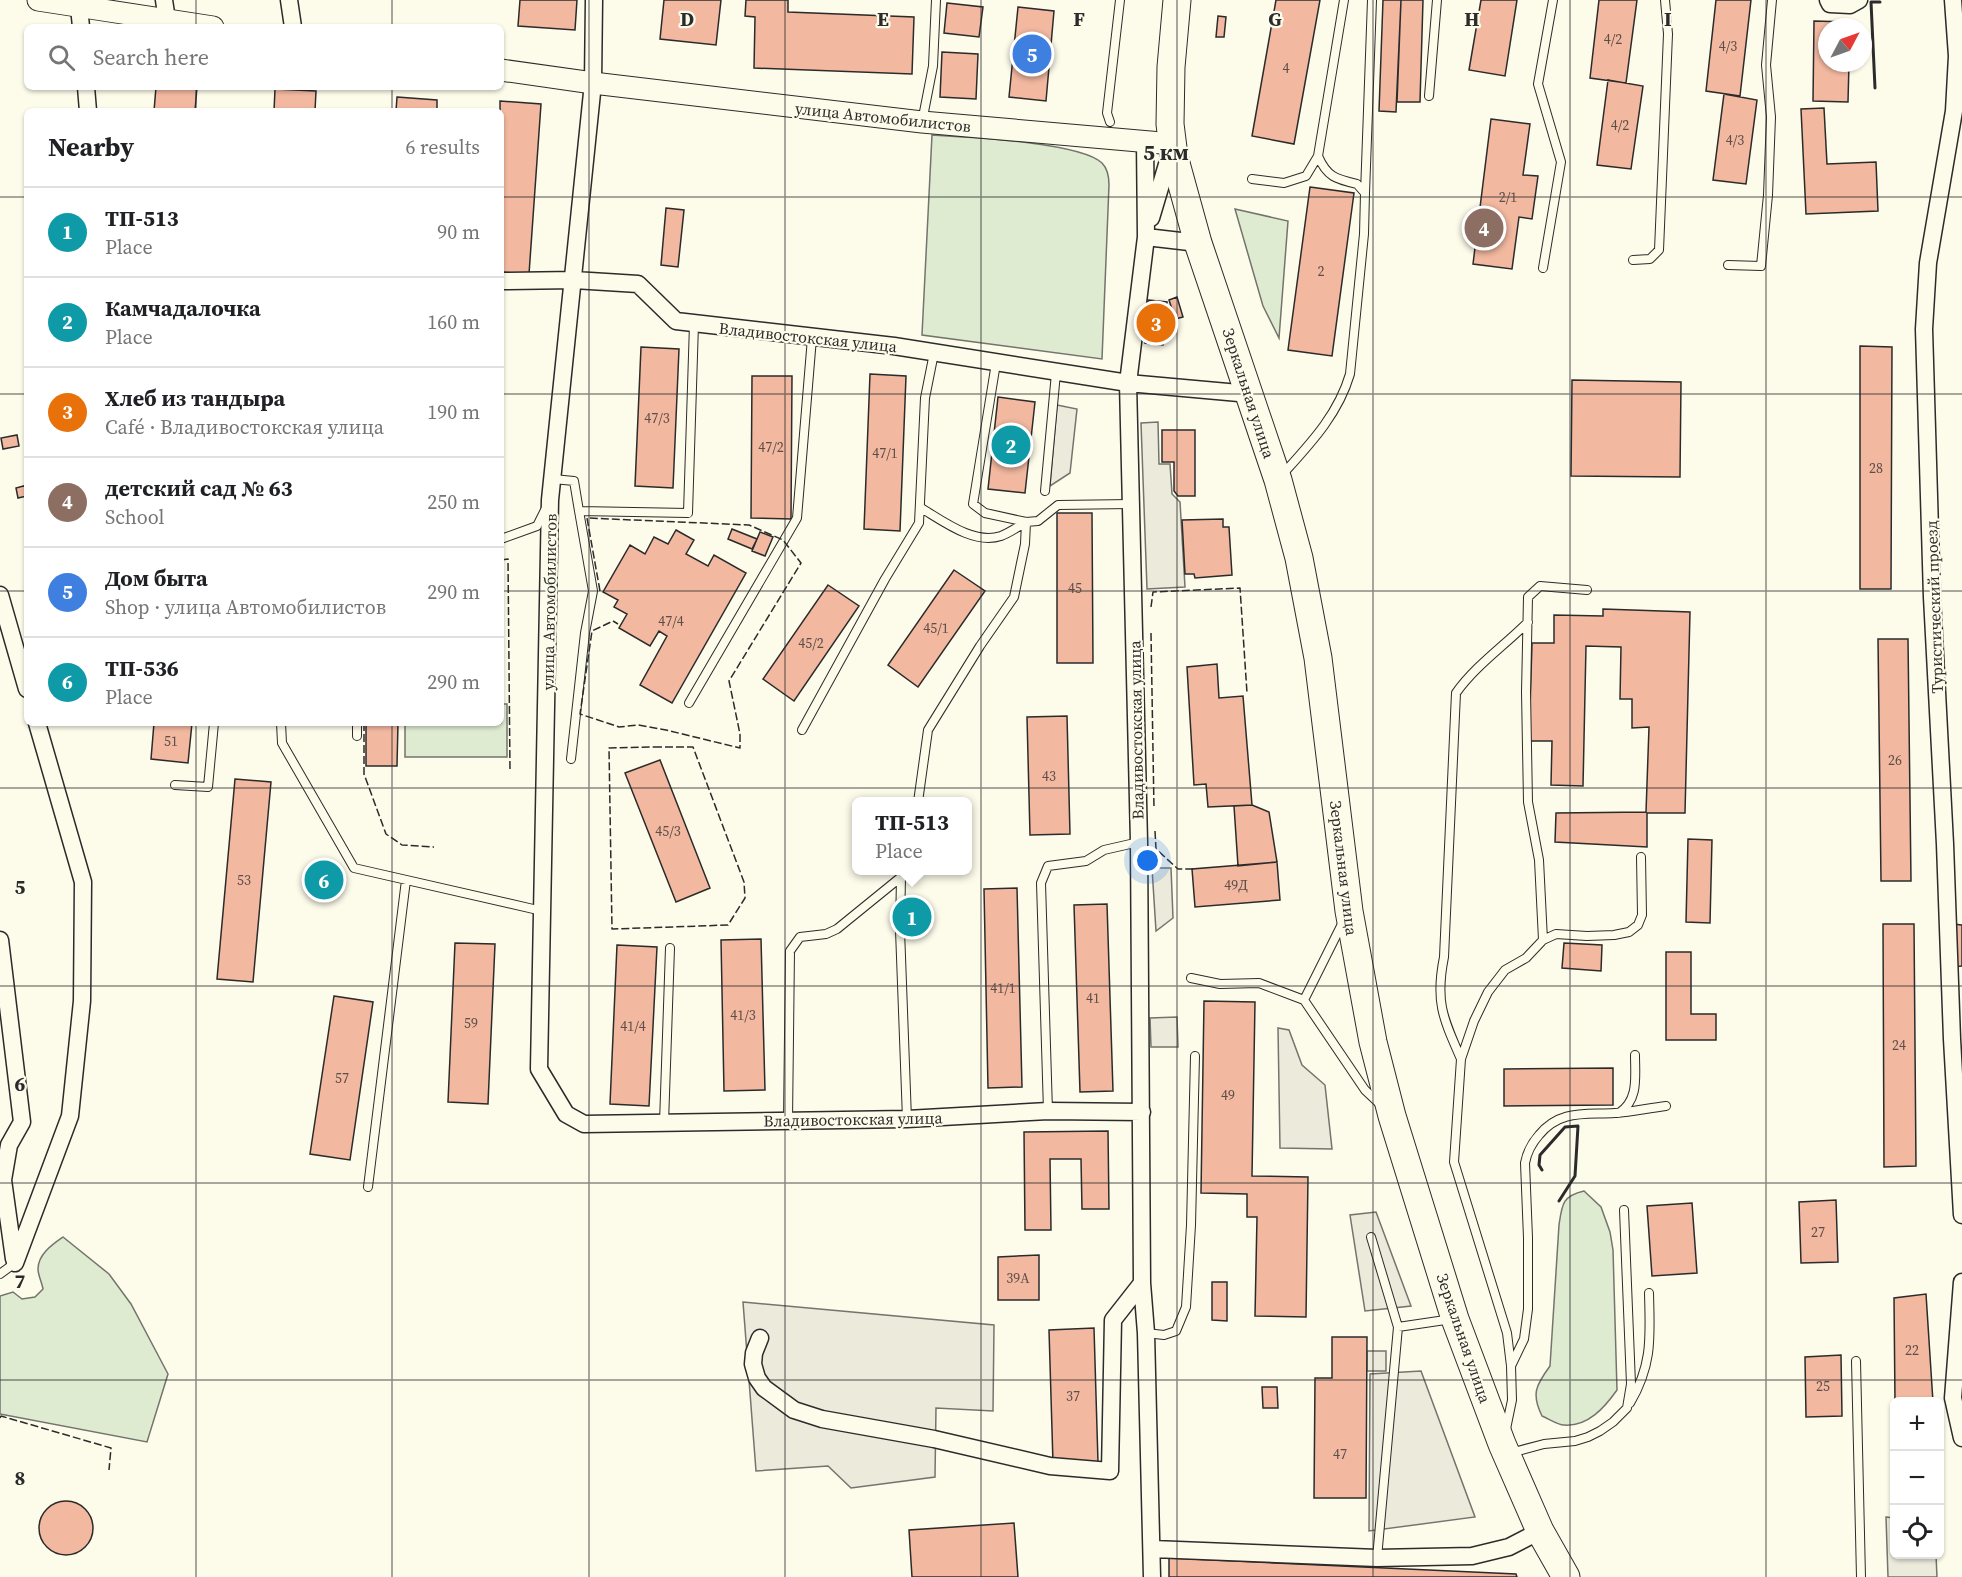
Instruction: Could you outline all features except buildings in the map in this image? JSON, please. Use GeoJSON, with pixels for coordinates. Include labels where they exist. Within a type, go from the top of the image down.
{"type":"FeatureCollection","features":[{"type":"Feature","properties":{"kind":"main road","name":"Зеркальная улица"},"geometry":{"type":"LineString","coordinates":[[1177,0],[1171,68],[1170,124],[1173,144],[1198,243],[1278,480],[1299,558],[1318,658],[1348,911],[1372,1042],[1392,1116],[1455,1319],[1504,1449],[1540,1531],[1566,1577]]}},
{"type":"Feature","properties":{"kind":"street"},"geometry":{"type":"LineString","coordinates":[[40,0],[80,17],[165,10],[205,24]]}},
{"type":"Feature","properties":{"kind":"street"},"geometry":{"type":"LineString","coordinates":[[289,0],[293,24]]}},
{"type":"Feature","properties":{"kind":"street"},"geometry":{"type":"LineString","coordinates":[[593,83],[594,0]]}},
{"type":"Feature","properties":{"kind":"street"},"geometry":{"type":"LineString","coordinates":[[1828,0],[1830,4],[1850,5],[1859,0]]}},
{"type":"Feature","properties":{"kind":"street","name":"Туристический проезд"},"geometry":{"type":"LineString","coordinates":[[1953,0],[1957,56],[1953,111],[1928,263],[1924,329],[1932,597],[1962,1215]]}},
{"type":"Feature","properties":{"kind":"street","name":"улица Автомобилистов"},"geometry":{"type":"LineString","coordinates":[[504,70],[922,122],[1173,144]]}},
{"type":"Feature","properties":{"kind":"street","name":"улица Автомобилистов"},"geometry":{"type":"LineString","coordinates":[[566,1114],[539,1069],[550,500],[593,83]]}},
{"type":"Feature","properties":{"kind":"street"},"geometry":{"type":"LineString","coordinates":[[86,90],[88,108]]}},
{"type":"Feature","properties":{"kind":"street","name":"Владивостокская улица"},"geometry":{"type":"LineString","coordinates":[[1145,142],[1146,237],[1128,383],[1139,842],[1142,1282],[1146,1333],[1152,1577]]}},
{"type":"Feature","properties":{"kind":"street","name":"Владивостокская улица"},"geometry":{"type":"LineString","coordinates":[[1146,237],[1173,144]]}},
{"type":"Feature","properties":{"kind":"street"},"geometry":{"type":"LineString","coordinates":[[1146,237],[1198,243]]}},
{"type":"Feature","properties":{"kind":"street","name":"Владивостокская улица"},"geometry":{"type":"LineString","coordinates":[[504,281],[574,280],[638,284],[676,321],[894,346],[1128,383],[1250,394]]}},
{"type":"Feature","properties":{"kind":"street"},"geometry":{"type":"LineString","coordinates":[[0,595],[24,679]]}},
{"type":"Feature","properties":{"kind":"street"},"geometry":{"type":"LineString","coordinates":[[15,1263],[70,1116],[82,1001],[83,882],[38,726]]}},
{"type":"Feature","properties":{"kind":"street"},"geometry":{"type":"LineString","coordinates":[[0,940],[22,1122],[9,1145],[3,1180],[15,1263]]}},
{"type":"Feature","properties":{"kind":"street","name":"Владивостокская улица"},"geometry":{"type":"LineString","coordinates":[[566,1114],[584,1124],[907,1119],[1048,1112],[1142,1112]]}},
{"type":"Feature","properties":{"kind":"street"},"geometry":{"type":"LineString","coordinates":[[760,1338],[754,1353],[753,1364],[757,1378],[764,1388],[794,1410],[822,1419],[934,1439],[1050,1466],[1110,1471],[1113,1320],[1142,1282]]}},
{"type":"Feature","properties":{"kind":"street"},"geometry":{"type":"LineString","coordinates":[[1962,1282],[1953,1398],[1962,1438]]}},
{"type":"Feature","properties":{"kind":"street"},"geometry":{"type":"LineString","coordinates":[[1152,1549],[1377,1558],[1472,1557],[1509,1547],[1540,1531]]}},
{"type":"Feature","properties":{"kind":"lane"},"geometry":{"type":"LineString","coordinates":[[922,122],[933,66],[936,0]]}},
{"type":"Feature","properties":{"kind":"lane"},"geometry":{"type":"LineString","coordinates":[[1110,122],[1107,113],[1120,0]]}},
{"type":"Feature","properties":{"kind":"lane"},"geometry":{"type":"LineString","coordinates":[[1252,179],[1284,183],[1306,176],[1318,156],[1344,0]]}},
{"type":"Feature","properties":{"kind":"lane"},"geometry":{"type":"LineString","coordinates":[[1278,480],[1317,436],[1332,414],[1344,392],[1350,374],[1364,234],[1372,0]]}},
{"type":"Feature","properties":{"kind":"lane"},"geometry":{"type":"LineString","coordinates":[[1429,96],[1437,0]]}},
{"type":"Feature","properties":{"kind":"lane"},"geometry":{"type":"LineString","coordinates":[[1544,268],[1561,162],[1538,84],[1553,0]]}},
{"type":"Feature","properties":{"kind":"lane"},"geometry":{"type":"LineString","coordinates":[[1633,260],[1650,259],[1659,250],[1668,34],[1665,0]]}},
{"type":"Feature","properties":{"kind":"lane"},"geometry":{"type":"LineString","coordinates":[[1728,265],[1761,266],[1768,195],[1771,117],[1766,65],[1772,0]]}},
{"type":"Feature","properties":{"kind":"lane"},"geometry":{"type":"LineString","coordinates":[[1318,156],[1324,168],[1337,180],[1358,184],[1365,193]]}},
{"type":"Feature","properties":{"kind":"lane"},"geometry":{"type":"LineString","coordinates":[[579,511],[688,513],[694,324]]}},
{"type":"Feature","properties":{"kind":"lane"},"geometry":{"type":"LineString","coordinates":[[689,704],[797,518],[812,338]]}},
{"type":"Feature","properties":{"kind":"lane"},"geometry":{"type":"LineString","coordinates":[[802,730],[885,579],[919,523],[925,398],[934,353]]}},
{"type":"Feature","properties":{"kind":"lane"},"geometry":{"type":"LineString","coordinates":[[996,363],[973,504],[985,513],[1026,522],[1038,521],[1058,505],[1131,504]]}},
{"type":"Feature","properties":{"kind":"lane"},"geometry":{"type":"LineString","coordinates":[[1045,491],[1056,373]]}},
{"type":"Feature","properties":{"kind":"lane"},"geometry":{"type":"LineString","coordinates":[[553,479],[574,480],[593,591],[585,633],[571,759]]}},
{"type":"Feature","properties":{"kind":"lane"},"geometry":{"type":"LineString","coordinates":[[504,538],[537,526],[550,500]]}},
{"type":"Feature","properties":{"kind":"lane"},"geometry":{"type":"LineString","coordinates":[[921,507],[958,530],[980,537],[1000,537],[1026,522]]}},
{"type":"Feature","properties":{"kind":"lane"},"geometry":{"type":"LineString","coordinates":[[919,797],[928,730],[974,655],[1014,597],[1025,544],[1026,522]]}},
{"type":"Feature","properties":{"kind":"lane"},"geometry":{"type":"LineString","coordinates":[[1543,940],[1539,860],[1528,802],[1526,692],[1528,597],[1540,586],[1587,590]]}},
{"type":"Feature","properties":{"kind":"lane"},"geometry":{"type":"LineString","coordinates":[[1461,1059],[1442,1012],[1440,981],[1444,957],[1456,693],[1462,684],[1528,622]]}},
{"type":"Feature","properties":{"kind":"lane"},"geometry":{"type":"LineString","coordinates":[[174,785],[208,787],[214,726]]}},
{"type":"Feature","properties":{"kind":"lane"},"geometry":{"type":"LineString","coordinates":[[281,726],[282,743],[354,868],[542,911]]}},
{"type":"Feature","properties":{"kind":"lane"},"geometry":{"type":"LineString","coordinates":[[357,726],[357,736]]}},
{"type":"Feature","properties":{"kind":"lane"},"geometry":{"type":"LineString","coordinates":[[1048,1112],[1041,884],[1048,866],[1086,861],[1104,850],[1139,842]]}},
{"type":"Feature","properties":{"kind":"lane"},"geometry":{"type":"LineString","coordinates":[[1641,857],[1641,921],[1634,929],[1614,935],[1556,934],[1543,940],[1526,958],[1505,970],[1488,992],[1474,1021],[1461,1059],[1454,1162],[1507,1333],[1512,1400],[1504,1449],[1575,1441],[1588,1437],[1613,1422],[1627,1408],[1640,1385],[1649,1354],[1649,1293]]}},
{"type":"Feature","properties":{"kind":"lane"},"geometry":{"type":"LineString","coordinates":[[788,1121],[790,951],[800,937],[825,934],[837,929],[901,875]]}},
{"type":"Feature","properties":{"kind":"lane"},"geometry":{"type":"LineString","coordinates":[[902,875],[900,930],[907,1119]]}},
{"type":"Feature","properties":{"kind":"lane"},"geometry":{"type":"LineString","coordinates":[[368,1187],[406,880]]}},
{"type":"Feature","properties":{"kind":"lane"},"geometry":{"type":"LineString","coordinates":[[1304,1000],[1348,911]]}},
{"type":"Feature","properties":{"kind":"lane"},"geometry":{"type":"LineString","coordinates":[[664,1123],[670,948]]}},
{"type":"Feature","properties":{"kind":"lane"},"geometry":{"type":"LineString","coordinates":[[1191,978],[1220,984],[1259,983],[1304,1000],[1365,1090],[1392,1116]]}},
{"type":"Feature","properties":{"kind":"lane"},"geometry":{"type":"LineString","coordinates":[[1618,1113],[1627,1106],[1633,1096],[1635,1055]]}},
{"type":"Feature","properties":{"kind":"lane"},"geometry":{"type":"LineString","coordinates":[[1146,1333],[1164,1335],[1176,1331],[1186,1307],[1191,1225],[1195,1056]]}},
{"type":"Feature","properties":{"kind":"lane"},"geometry":{"type":"LineString","coordinates":[[1511,1366],[1524,1339],[1528,1310],[1525,1173],[1527,1154],[1540,1133],[1561,1117],[1618,1113],[1666,1106]]}},
{"type":"Feature","properties":{"kind":"lane"},"geometry":{"type":"LineString","coordinates":[[1624,1210],[1631,1384],[1627,1408]]}},
{"type":"Feature","properties":{"kind":"lane"},"geometry":{"type":"LineString","coordinates":[[1371,1237],[1398,1327],[1377,1558]]}},
{"type":"Feature","properties":{"kind":"lane"},"geometry":{"type":"LineString","coordinates":[[0,1274],[15,1263]]}},
{"type":"Feature","properties":{"kind":"lane"},"geometry":{"type":"LineString","coordinates":[[1398,1327],[1455,1319]]}},
{"type":"Feature","properties":{"kind":"lane"},"geometry":{"type":"LineString","coordinates":[[1856,1361],[1861,1577]]}},
{"type":"Feature","properties":{"kind":"green space"},"geometry":{"type":"Polygon","coordinates":[[[932,135],[1048,145],[1090,156],[1104,165],[1108,173],[1109,185],[1102,359],[922,335],[932,135]]]}},
{"type":"Feature","properties":{"kind":"green space"},"geometry":{"type":"Polygon","coordinates":[[[1235,209],[1288,221],[1279,338],[1263,306],[1235,209]]]}},
{"type":"Feature","properties":{"kind":"green space"},"geometry":{"type":"Polygon","coordinates":[[[504,704],[507,704],[507,757],[405,757],[405,726],[504,726],[504,704]]]}},
{"type":"Feature","properties":{"kind":"green space"},"geometry":{"type":"Polygon","coordinates":[[[1584,1191],[1601,1207],[1610,1232],[1613,1250],[1617,1390],[1595,1415],[1581,1423],[1564,1425],[1542,1416],[1536,1396],[1538,1384],[1550,1366],[1561,1212],[1567,1199],[1584,1191]]]}},
{"type":"Feature","properties":{"kind":"green space"},"geometry":{"type":"Polygon","coordinates":[[[63,1237],[109,1274],[131,1304],[168,1374],[147,1442],[0,1414],[0,1296],[13,1292],[22,1299],[35,1297],[43,1289],[38,1271],[40,1259],[63,1237]]]}},
{"type":"Feature","properties":{"kind":"shaded area"},"geometry":{"type":"Polygon","coordinates":[[[1057,405],[1077,409],[1070,473],[1050,486],[1057,405]]]}},
{"type":"Feature","properties":{"kind":"shaded area"},"geometry":{"type":"Polygon","coordinates":[[[1158,422],[1159,464],[1170,464],[1172,494],[1180,502],[1185,587],[1147,589],[1141,423],[1158,422]]]}},
{"type":"Feature","properties":{"kind":"shaded area"},"geometry":{"type":"Polygon","coordinates":[[[1152,868],[1171,868],[1173,918],[1156,931],[1152,868]]]}},
{"type":"Feature","properties":{"kind":"shaded area"},"geometry":{"type":"Polygon","coordinates":[[[1177,1017],[1178,1047],[1151,1047],[1150,1018],[1177,1017]]]}},
{"type":"Feature","properties":{"kind":"shaded area"},"geometry":{"type":"Polygon","coordinates":[[[1278,1028],[1289,1030],[1302,1065],[1325,1085],[1332,1149],[1280,1148],[1278,1028]]]}},
{"type":"Feature","properties":{"kind":"shaded area"},"geometry":{"type":"Polygon","coordinates":[[[1376,1212],[1411,1306],[1365,1311],[1350,1215],[1376,1212]]]}},
{"type":"Feature","properties":{"kind":"shaded area"},"geometry":{"type":"Polygon","coordinates":[[[743,1302],[994,1325],[993,1411],[936,1408],[935,1477],[851,1488],[828,1466],[756,1471],[743,1302]]]}},
{"type":"Feature","properties":{"kind":"shaded area"},"geometry":{"type":"Polygon","coordinates":[[[1367,1351],[1386,1351],[1386,1371],[1367,1371],[1367,1351]]]}},
{"type":"Feature","properties":{"kind":"shaded area"},"geometry":{"type":"Polygon","coordinates":[[[1421,1371],[1475,1517],[1369,1531],[1370,1374],[1421,1371]]]}},
{"type":"Feature","properties":{"kind":"shaded area"},"geometry":{"type":"Polygon","coordinates":[[[1886,1517],[1890,1518],[1890,1559],[1936,1559],[1937,1577],[1888,1577],[1886,1517]]]}},
{"type":"Feature","properties":{"kind":"fence"},"geometry":{"type":"LineString","coordinates":[[600,591],[587,518],[749,525],[783,540],[801,563],[729,681],[740,734],[740,748],[638,725],[619,727],[580,714],[592,631],[613,621],[618,624]]}},
{"type":"Feature","properties":{"kind":"fence"},"geometry":{"type":"LineString","coordinates":[[504,560],[508,559],[510,771]]}},
{"type":"Feature","properties":{"kind":"fence"},"geometry":{"type":"LineString","coordinates":[[1151,607],[1153,592],[1240,588],[1247,693]]}},
{"type":"Feature","properties":{"kind":"fence"},"geometry":{"type":"LineString","coordinates":[[1151,633],[1154,809]]}},
{"type":"Feature","properties":{"kind":"fence"},"geometry":{"type":"LineString","coordinates":[[364,726],[364,774],[386,834],[402,845],[434,847]]}},
{"type":"Feature","properties":{"kind":"fence"},"geometry":{"type":"LineString","coordinates":[[654,747],[693,747],[744,882],[745,898],[728,925],[612,929],[609,748],[654,747]]}},
{"type":"Feature","properties":{"kind":"fence"},"geometry":{"type":"LineString","coordinates":[[1155,831],[1156,849],[1178,869],[1196,869]]}},
{"type":"Feature","properties":{"kind":"fence"},"geometry":{"type":"LineString","coordinates":[[0,1418],[1,1416],[111,1448],[109,1470]]}},
{"type":"Feature","properties":{"kind":"wall"},"geometry":{"type":"LineString","coordinates":[[1875,88],[1871,2],[1880,2]]}},
{"type":"Feature","properties":{"kind":"wall"},"geometry":{"type":"LineString","coordinates":[[1542,1170],[1539,1165],[1540,1155],[1565,1127],[1578,1126],[1575,1176],[1559,1201]]}},
{"type":"Feature","properties":{"kind":"place","name":"Дом быта"},"geometry":{"type":"Point","coordinates":[1032,54]}},
{"type":"Feature","properties":{"kind":"place","name":"детский сад № 63"},"geometry":{"type":"Point","coordinates":[1484,228]}},
{"type":"Feature","properties":{"kind":"place","name":"Хлеб из тандыра"},"geometry":{"type":"Point","coordinates":[1156,323]}},
{"type":"Feature","properties":{"kind":"place","name":"Камчадалочка"},"geometry":{"type":"Point","coordinates":[1011,445]}},
{"type":"Feature","properties":{"kind":"place","name":"ТП-536"},"geometry":{"type":"Point","coordinates":[324,880]}},
{"type":"Feature","properties":{"kind":"place","name":"ТП-513"},"geometry":{"type":"Point","coordinates":[912,917]}},
{"type":"Feature","properties":{"kind":"district","name":"5 км"},"geometry":{"type":"Point","coordinates":[1166,152]}}]}
